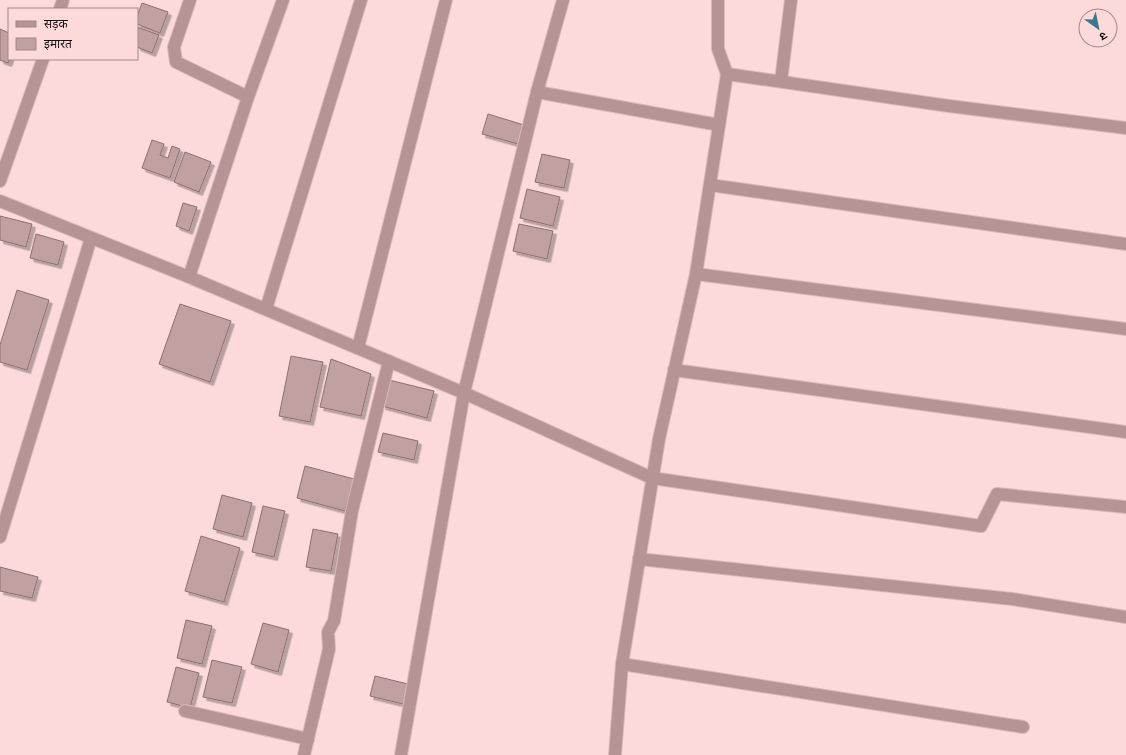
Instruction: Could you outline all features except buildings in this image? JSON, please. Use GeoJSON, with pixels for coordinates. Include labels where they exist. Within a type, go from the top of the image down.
{"type":"FeatureCollection","features":[{"type":"Feature","properties":{"kind":"street"},"geometry":{"type":"LineString","coordinates":[[190,0],[174,47],[176,62],[248,97]]}},
{"type":"Feature","properties":{"kind":"street"},"geometry":{"type":"LineString","coordinates":[[189,277],[248,97],[282,0]]}},
{"type":"Feature","properties":{"kind":"street"},"geometry":{"type":"LineString","coordinates":[[266,309],[361,0]]}},
{"type":"Feature","properties":{"kind":"street"},"geometry":{"type":"LineString","coordinates":[[358,348],[446,0]]}},
{"type":"Feature","properties":{"kind":"street"},"geometry":{"type":"LineString","coordinates":[[401,755],[464,393],[537,92],[563,0]]}},
{"type":"Feature","properties":{"kind":"street"},"geometry":{"type":"LineString","coordinates":[[615,755],[622,664],[658,439],[696,274],[727,74],[718,49],[718,0]]}},
{"type":"Feature","properties":{"kind":"street"},"geometry":{"type":"LineString","coordinates":[[781,81],[791,0]]}},
{"type":"Feature","properties":{"kind":"street"},"geometry":{"type":"LineString","coordinates":[[0,181],[43,60]]}},
{"type":"Feature","properties":{"kind":"street"},"geometry":{"type":"LineString","coordinates":[[727,74],[949,106],[1126,128]]}},
{"type":"Feature","properties":{"kind":"street"},"geometry":{"type":"LineString","coordinates":[[537,92],[719,125]]}},
{"type":"Feature","properties":{"kind":"street"},"geometry":{"type":"LineString","coordinates":[[710,185],[1126,244]]}},
{"type":"Feature","properties":{"kind":"street"},"geometry":{"type":"LineString","coordinates":[[0,201],[189,277],[389,361],[464,393],[652,478],[981,526],[997,494],[1126,507]]}},
{"type":"Feature","properties":{"kind":"street"},"geometry":{"type":"LineString","coordinates":[[0,537],[91,238]]}},
{"type":"Feature","properties":{"kind":"street"},"geometry":{"type":"LineString","coordinates":[[696,274],[1126,329]]}},
{"type":"Feature","properties":{"kind":"street"},"geometry":{"type":"LineString","coordinates":[[304,755],[329,650],[328,632],[334,621],[352,511],[389,361]]}},
{"type":"Feature","properties":{"kind":"street"},"geometry":{"type":"LineString","coordinates":[[674,370],[1126,432]]}},
{"type":"Feature","properties":{"kind":"street"},"geometry":{"type":"LineString","coordinates":[[639,559],[1012,599],[1126,617]]}},
{"type":"Feature","properties":{"kind":"street"},"geometry":{"type":"LineString","coordinates":[[622,664],[1022,727]]}},
{"type":"Feature","properties":{"kind":"street"},"geometry":{"type":"LineString","coordinates":[[185,711],[308,739]]}}]}
